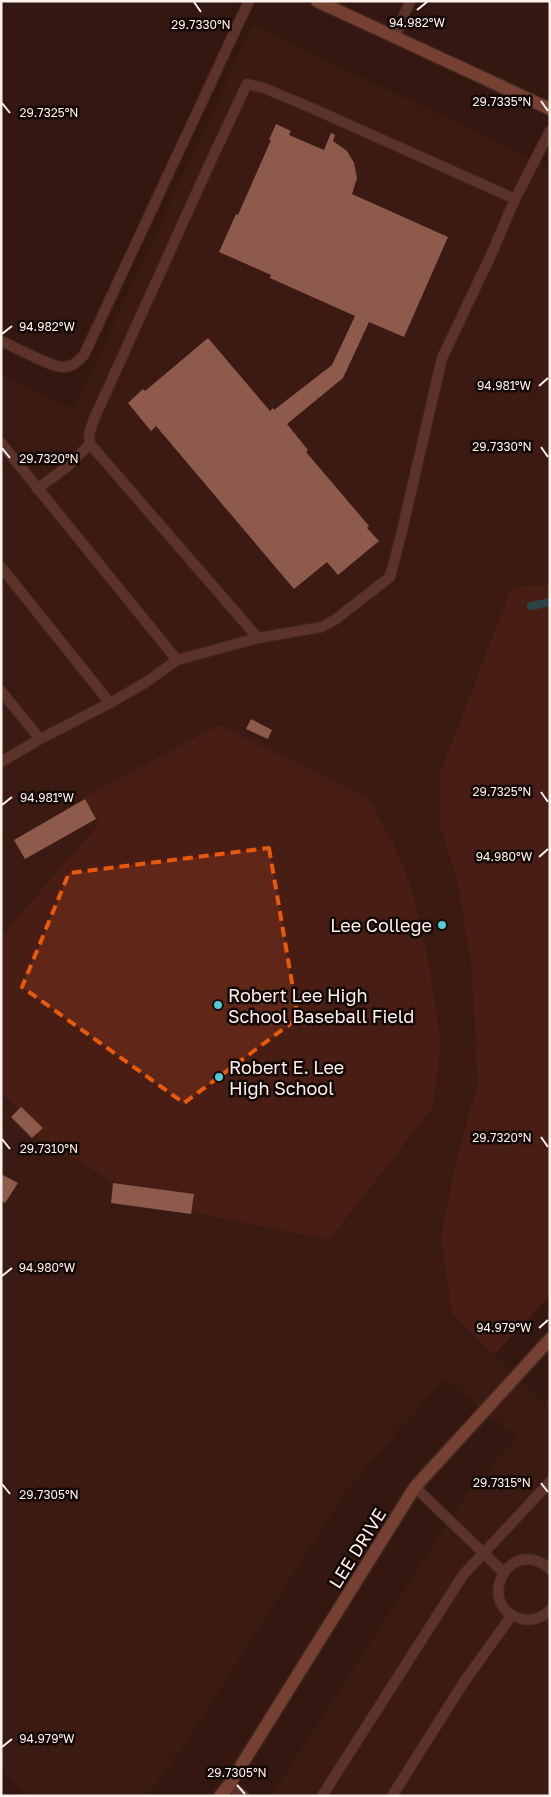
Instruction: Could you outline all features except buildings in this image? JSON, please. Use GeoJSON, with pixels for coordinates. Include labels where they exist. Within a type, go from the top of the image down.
{"type":"FeatureCollection","features":[{"type":"Feature","properties":{"kind":"main road"},"geometry":{"type":"LineString","coordinates":[[317,1],[550,109]]}},
{"type":"Feature","properties":{"kind":"main road","name":"LEE DRIVE"},"geometry":{"type":"LineString","coordinates":[[220,1796],[229,1785],[415,1487],[550,1339]]}},
{"type":"Feature","properties":{"kind":"lane"},"geometry":{"type":"LineString","coordinates":[[1,341],[52,364],[65,367],[76,363],[84,355],[248,1]]}},
{"type":"Feature","properties":{"kind":"lane"},"geometry":{"type":"LineString","coordinates":[[394,37],[410,1]]}},
{"type":"Feature","properties":{"kind":"lane"},"geometry":{"type":"LineString","coordinates":[[258,638],[90,444],[89,434],[247,84],[264,88],[314,109],[515,199]]}},
{"type":"Feature","properties":{"kind":"lane"},"geometry":{"type":"LineString","coordinates":[[1,762],[40,739],[145,684],[177,660],[258,638],[322,627],[336,619],[390,577],[442,358],[491,255],[515,199],[550,131]]}},
{"type":"Feature","properties":{"kind":"lane"},"geometry":{"type":"LineString","coordinates":[[1,443],[177,660]]}},
{"type":"Feature","properties":{"kind":"lane"},"geometry":{"type":"LineString","coordinates":[[37,489],[67,467],[90,444]]}},
{"type":"Feature","properties":{"kind":"lane"},"geometry":{"type":"LineString","coordinates":[[1,567],[110,703]]}},
{"type":"Feature","properties":{"kind":"lane"},"geometry":{"type":"LineString","coordinates":[[1,691],[40,739]]}},
{"type":"Feature","properties":{"kind":"lane"},"geometry":{"type":"LineString","coordinates":[[322,1796],[463,1575],[550,1482]]}},
{"type":"Feature","properties":{"kind":"lane"},"geometry":{"type":"LineString","coordinates":[[415,1487],[503,1572]]}},
{"type":"Feature","properties":{"kind":"lane"},"geometry":{"type":"LineString","coordinates":[[550,1569],[540,1562],[530,1559],[520,1560],[510,1565],[503,1572],[498,1590],[500,1600],[505,1608],[512,1615],[521,1619],[540,1618],[550,1610]]}},
{"type":"Feature","properties":{"kind":"lane"},"geometry":{"type":"LineString","coordinates":[[392,1796],[464,1682],[512,1615]]}},
{"type":"Feature","properties":{"kind":"lane"},"geometry":{"type":"LineString","coordinates":[[229,1785],[244,1796]]}},
{"type":"Feature","properties":{"kind":"highlighted area"},"geometry":{"type":"Polygon","coordinates":[[[269,848],[298,1018],[184,1103],[22,987],[69,873],[269,848]]]}},
{"type":"Feature","properties":{"kind":"shaded area"},"geometry":{"type":"Polygon","coordinates":[[[253,25],[550,167],[550,585],[512,588],[440,827],[457,879],[471,963],[478,1082],[455,1165],[452,1313],[544,1404],[550,1399],[550,1796],[271,1796],[469,1490],[517,1438],[444,1379],[347,1490],[180,1752],[146,1796],[25,1796],[1,1767],[1,374],[74,409],[253,25]]]}},
{"type":"Feature","properties":{"kind":"shaded area"},"geometry":{"type":"Polygon","coordinates":[[[550,585],[550,1296],[494,1355],[452,1313],[441,1236],[455,1165],[478,1082],[471,963],[457,879],[440,827],[440,774],[512,587],[550,585]]]}},
{"type":"Feature","properties":{"kind":"shaded area","name":"Robert Lee High School Baseball Field"},"geometry":{"type":"Polygon","coordinates":[[[219,725],[367,797],[391,839],[411,887],[429,965],[441,1046],[432,1108],[329,1240],[191,1212],[193,1193],[114,1182],[35,1136],[39,1129],[1,1092],[1,937],[99,824],[84,797],[219,725]]]}},
{"type":"Feature","properties":{"kind":"waterway"},"geometry":{"type":"LineString","coordinates":[[531,606],[550,602]]}},
{"type":"Feature","properties":{"kind":"place","name":"Lee College"},"geometry":{"type":"Point","coordinates":[442,925]}},
{"type":"Feature","properties":{"kind":"place","name":"Robert Lee High School Baseball Field"},"geometry":{"type":"Point","coordinates":[218,1005]}},
{"type":"Feature","properties":{"kind":"place","name":"Robert E. Lee High School"},"geometry":{"type":"Point","coordinates":[219,1077]}}]}
